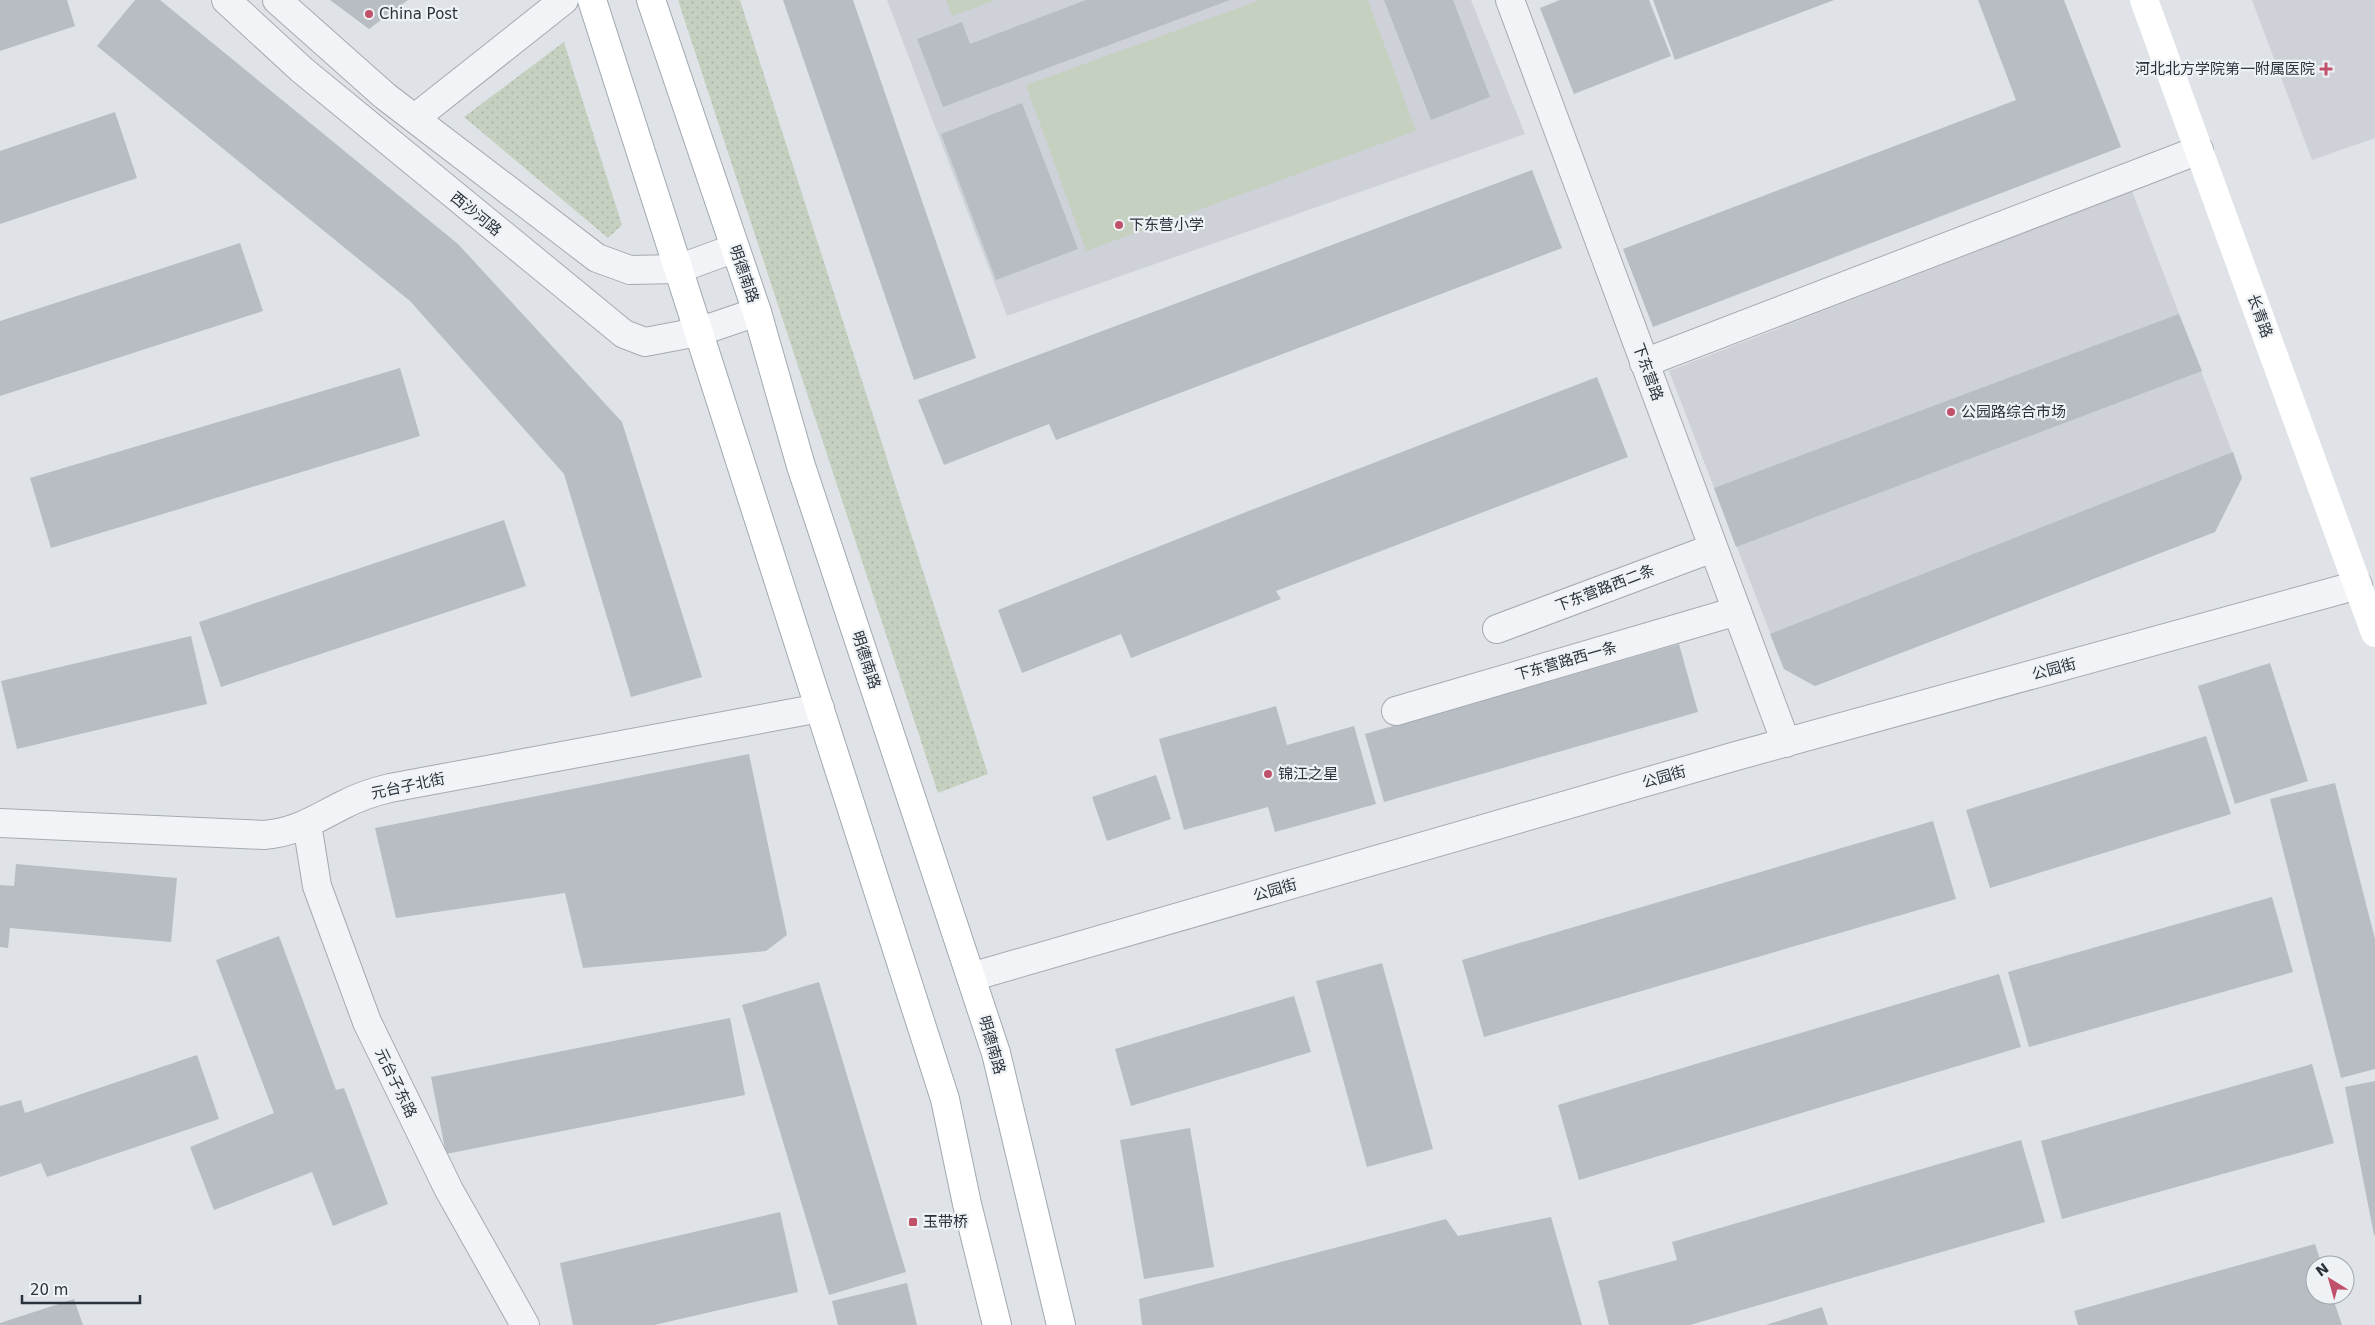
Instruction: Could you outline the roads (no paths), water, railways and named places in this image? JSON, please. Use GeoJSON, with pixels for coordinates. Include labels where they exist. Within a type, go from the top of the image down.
{"type":"FeatureCollection","features":[{"type":"Feature","properties":{"kind":"main road"},"geometry":{"type":"LineString","coordinates":[[592,0],[945,1099],[967,1204],[997,1325]]}},
{"type":"Feature","properties":{"kind":"main road","name":"明德南路"},"geometry":{"type":"LineString","coordinates":[[651,0],[757,312],[801,466],[996,1053],[1061,1325]]}},
{"type":"Feature","properties":{"kind":"main road","name":"长青路"},"geometry":{"type":"LineString","coordinates":[[2144,0],[2375,633]]}},
{"type":"Feature","properties":{"kind":"street","name":"西沙河路"},"geometry":{"type":"LineString","coordinates":[[226,0],[323,88],[624,334],[645,342],[698,332],[757,312]]}},
{"type":"Feature","properties":{"kind":"street"},"geometry":{"type":"LineString","coordinates":[[277,0],[385,96],[597,258],[630,270],[678,269],[735,248]]}},
{"type":"Feature","properties":{"kind":"street"},"geometry":{"type":"LineString","coordinates":[[415,118],[564,0]]}},
{"type":"Feature","properties":{"kind":"street","name":"下东营路"},"geometry":{"type":"LineString","coordinates":[[1510,0],[1786,743]]}},
{"type":"Feature","properties":{"kind":"street"},"geometry":{"type":"LineString","coordinates":[[1644,363],[2198,150]]}},
{"type":"Feature","properties":{"kind":"street","name":"下东营路西二条"},"geometry":{"type":"LineString","coordinates":[[1497,629],[1713,548]]}},
{"type":"Feature","properties":{"kind":"street","name":"公园街"},"geometry":{"type":"LineString","coordinates":[[971,977],[1786,743],[2358,585]]}},
{"type":"Feature","properties":{"kind":"street","name":"下东营路西一条"},"geometry":{"type":"LineString","coordinates":[[1396,711],[1736,611]]}},
{"type":"Feature","properties":{"kind":"street","name":"元台子北街"},"geometry":{"type":"LineString","coordinates":[[0,823],[264,835],[281,833],[307,824],[345,804],[390,788],[820,708]]}},
{"type":"Feature","properties":{"kind":"street","name":"元台子东路"},"geometry":{"type":"LineString","coordinates":[[307,824],[317,886],[367,1022],[449,1190],[525,1325]]}},
{"type":"Feature","properties":{"kind":"place","name":"China Post"},"geometry":{"type":"Point","coordinates":[369,14]}},
{"type":"Feature","properties":{"kind":"place","name":"河北北方学院第一附属医院"},"geometry":{"type":"Point","coordinates":[2326,69]}},
{"type":"Feature","properties":{"kind":"place","name":"下东营小学"},"geometry":{"type":"Point","coordinates":[1119,225]}},
{"type":"Feature","properties":{"kind":"place","name":"公园路综合市场"},"geometry":{"type":"Point","coordinates":[1951,412]}},
{"type":"Feature","properties":{"kind":"place","name":"锦江之星"},"geometry":{"type":"Point","coordinates":[1268,774]}},
{"type":"Feature","properties":{"kind":"place","name":"玉带桥"},"geometry":{"type":"Point","coordinates":[913,1222]}}]}
